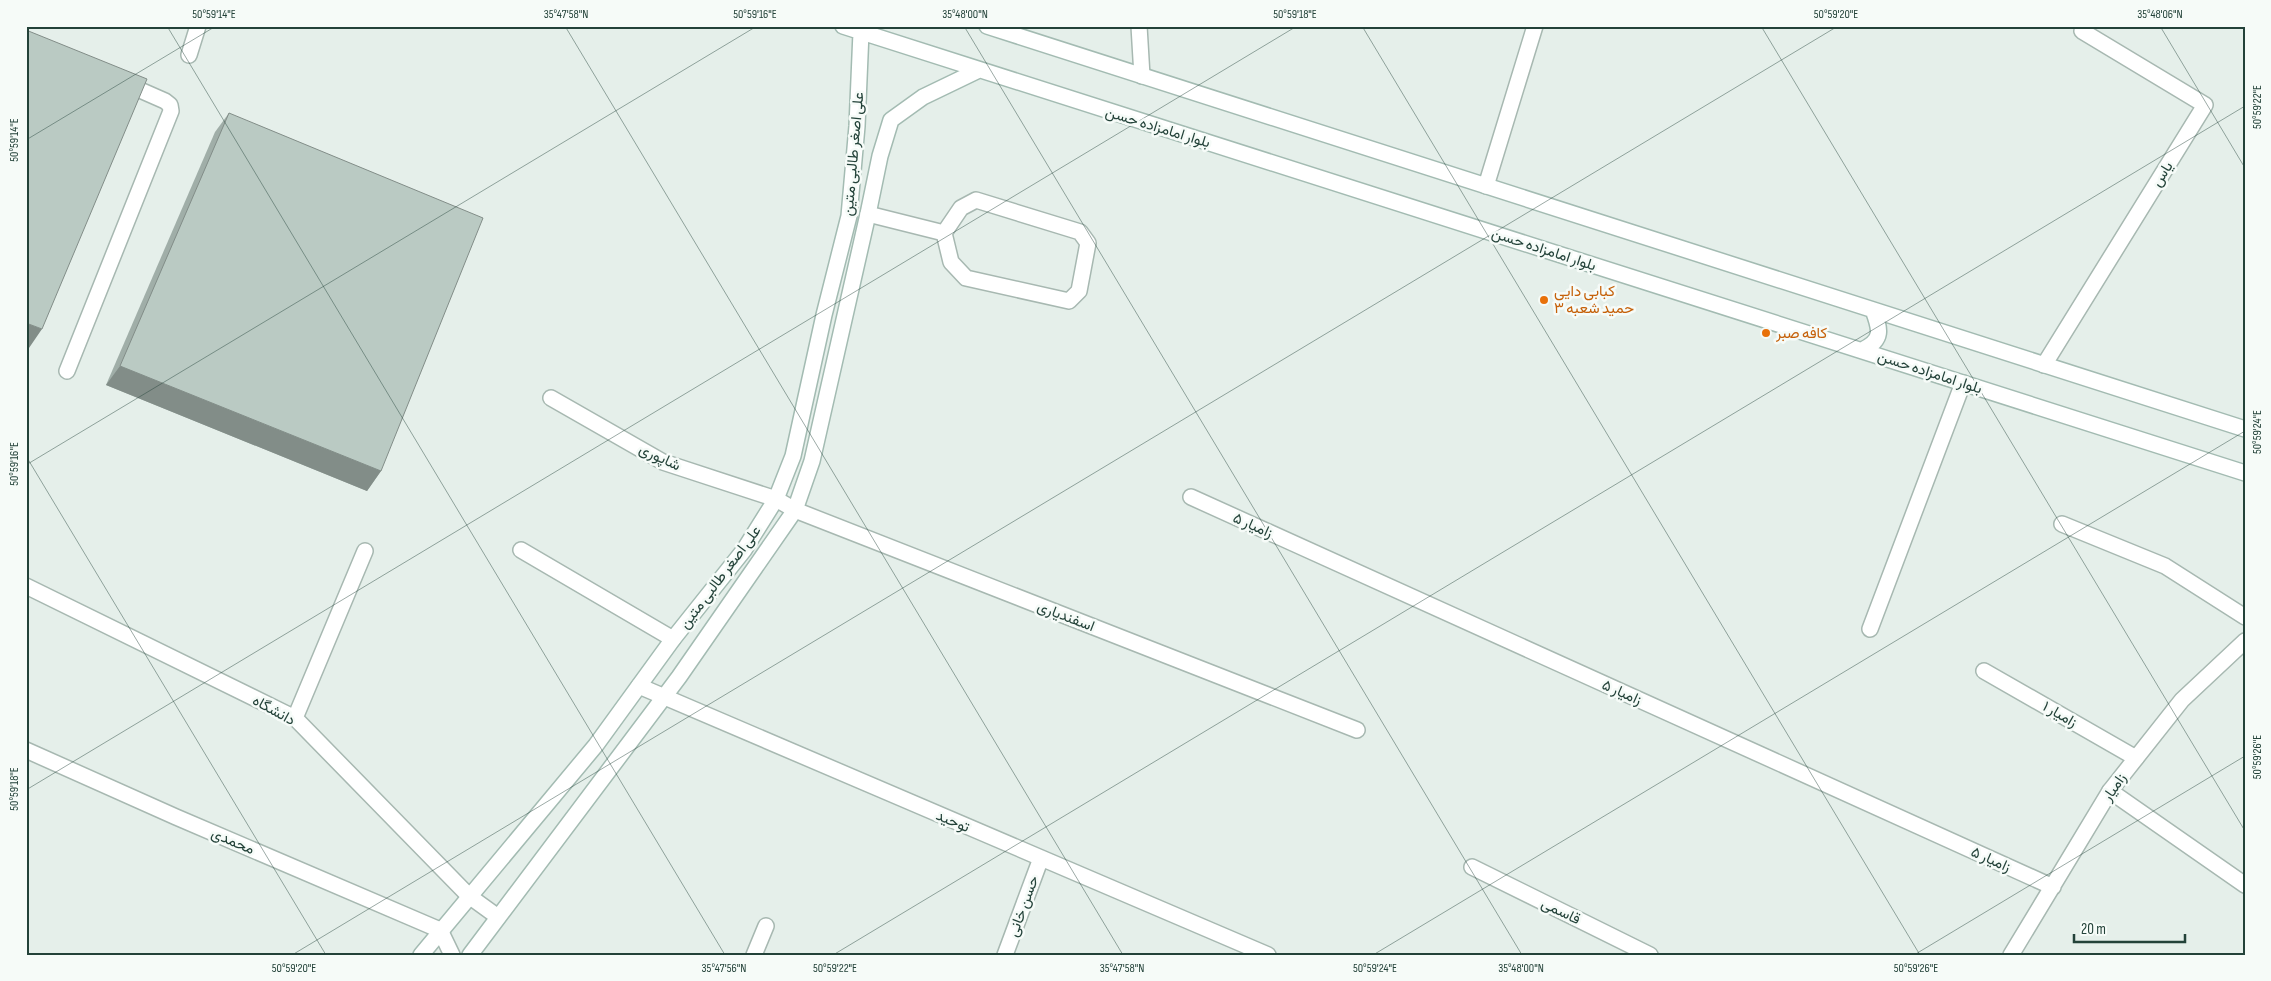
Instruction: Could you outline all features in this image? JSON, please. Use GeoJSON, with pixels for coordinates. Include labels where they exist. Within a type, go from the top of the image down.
{"type":"FeatureCollection","features":[{"type":"Feature","properties":{"kind":"street"},"geometry":{"type":"LineString","coordinates":[[189,55],[198,26]]}},
{"type":"Feature","properties":{"kind":"street","name":"بلوار امامزاده حسن"},"geometry":{"type":"LineString","coordinates":[[843,26],[2245,473]]}},
{"type":"Feature","properties":{"kind":"street"},"geometry":{"type":"LineString","coordinates":[[987,26],[2245,429]]}},
{"type":"Feature","properties":{"kind":"street"},"geometry":{"type":"LineString","coordinates":[[1139,26],[1142,76]]}},
{"type":"Feature","properties":{"kind":"street"},"geometry":{"type":"LineString","coordinates":[[1486,186],[1535,26]]}},
{"type":"Feature","properties":{"kind":"street","name":"یاس"},"geometry":{"type":"LineString","coordinates":[[2044,365],[2205,105],[2082,31]]}},
{"type":"Feature","properties":{"kind":"street","name":"علی اصغر طالبی متین"},"geometry":{"type":"LineString","coordinates":[[422,955],[440,930],[596,745],[673,639],[744,550],[776,499],[794,456],[824,315],[849,216],[857,126],[861,32]]}},
{"type":"Feature","properties":{"kind":"street","name":"علی اصغر طالبی متین"},"geometry":{"type":"LineString","coordinates":[[470,955],[663,697],[794,510],[812,461],[880,156],[891,120],[923,97],[979,70]]}},
{"type":"Feature","properties":{"kind":"street"},"geometry":{"type":"LineString","coordinates":[[67,370],[171,111],[170,105],[165,101],[113,79]]}},
{"type":"Feature","properties":{"kind":"street"},"geometry":{"type":"LineString","coordinates":[[976,200],[1080,232],[1088,243],[1079,291],[1068,301],[966,278],[951,262],[944,233],[961,208],[976,200]]}},
{"type":"Feature","properties":{"kind":"street"},"geometry":{"type":"LineString","coordinates":[[868,214],[944,233]]}},
{"type":"Feature","properties":{"kind":"street"},"geometry":{"type":"LineString","coordinates":[[1862,350],[1872,346],[1878,337],[1878,324],[1872,310]]}},
{"type":"Feature","properties":{"kind":"street"},"geometry":{"type":"LineString","coordinates":[[1870,629],[1963,383]]}},
{"type":"Feature","properties":{"kind":"street","name":"شاپوری"},"geometry":{"type":"LineString","coordinates":[[551,398],[663,462],[776,499]]}},
{"type":"Feature","properties":{"kind":"street","name":"زامیار ۵"},"geometry":{"type":"LineString","coordinates":[[1191,497],[2053,887]]}},
{"type":"Feature","properties":{"kind":"street","name":"اسفندیاری"},"geometry":{"type":"LineString","coordinates":[[776,499],[794,510],[1358,730]]}},
{"type":"Feature","properties":{"kind":"street"},"geometry":{"type":"LineString","coordinates":[[2062,524],[2165,566],[2245,617]]}},
{"type":"Feature","properties":{"kind":"street"},"geometry":{"type":"LineString","coordinates":[[521,550],[673,639]]}},
{"type":"Feature","properties":{"kind":"street"},"geometry":{"type":"LineString","coordinates":[[295,718],[365,551]]}},
{"type":"Feature","properties":{"kind":"street","name":"دانشگاه"},"geometry":{"type":"LineString","coordinates":[[26,586],[295,718],[469,896],[498,917]]}},
{"type":"Feature","properties":{"kind":"street","name":"زامیار"},"geometry":{"type":"LineString","coordinates":[[2011,955],[2110,791],[2182,700],[2245,641]]}},
{"type":"Feature","properties":{"kind":"street","name":"زامیار ۱"},"geometry":{"type":"LineString","coordinates":[[1984,671],[2136,758]]}},
{"type":"Feature","properties":{"kind":"street","name":"توحید"},"geometry":{"type":"LineString","coordinates":[[639,686],[1268,955]]}},
{"type":"Feature","properties":{"kind":"street","name":"محمدی"},"geometry":{"type":"LineString","coordinates":[[26,750],[176,817],[440,930]]}},
{"type":"Feature","properties":{"kind":"street"},"geometry":{"type":"LineString","coordinates":[[2110,791],[2245,886]]}},
{"type":"Feature","properties":{"kind":"street","name":"حسن خانی"},"geometry":{"type":"LineString","coordinates":[[1005,955],[1041,858]]}},
{"type":"Feature","properties":{"kind":"street","name":"قاسمی"},"geometry":{"type":"LineString","coordinates":[[1472,866],[1650,955]]}},
{"type":"Feature","properties":{"kind":"street"},"geometry":{"type":"LineString","coordinates":[[754,955],[766,926]]}},
{"type":"Feature","properties":{"kind":"street"},"geometry":{"type":"LineString","coordinates":[[440,930],[452,955]]}},
{"type":"Feature","properties":{"kind":"building"},"geometry":{"type":"Polygon","coordinates":[[[26,30],[147,79],[42,329],[26,323],[26,30]]]}},
{"type":"Feature","properties":{"kind":"building"},"geometry":{"type":"Polygon","coordinates":[[[229,113],[483,218],[381,471],[120,366],[229,113]]]}},
{"type":"Feature","properties":{"kind":"place","name":"کبابی دایی حمید شعبه ۳"},"geometry":{"type":"Point","coordinates":[1544,300]}},
{"type":"Feature","properties":{"kind":"place","name":"کافه صبر"},"geometry":{"type":"Point","coordinates":[1766,333]}}]}
